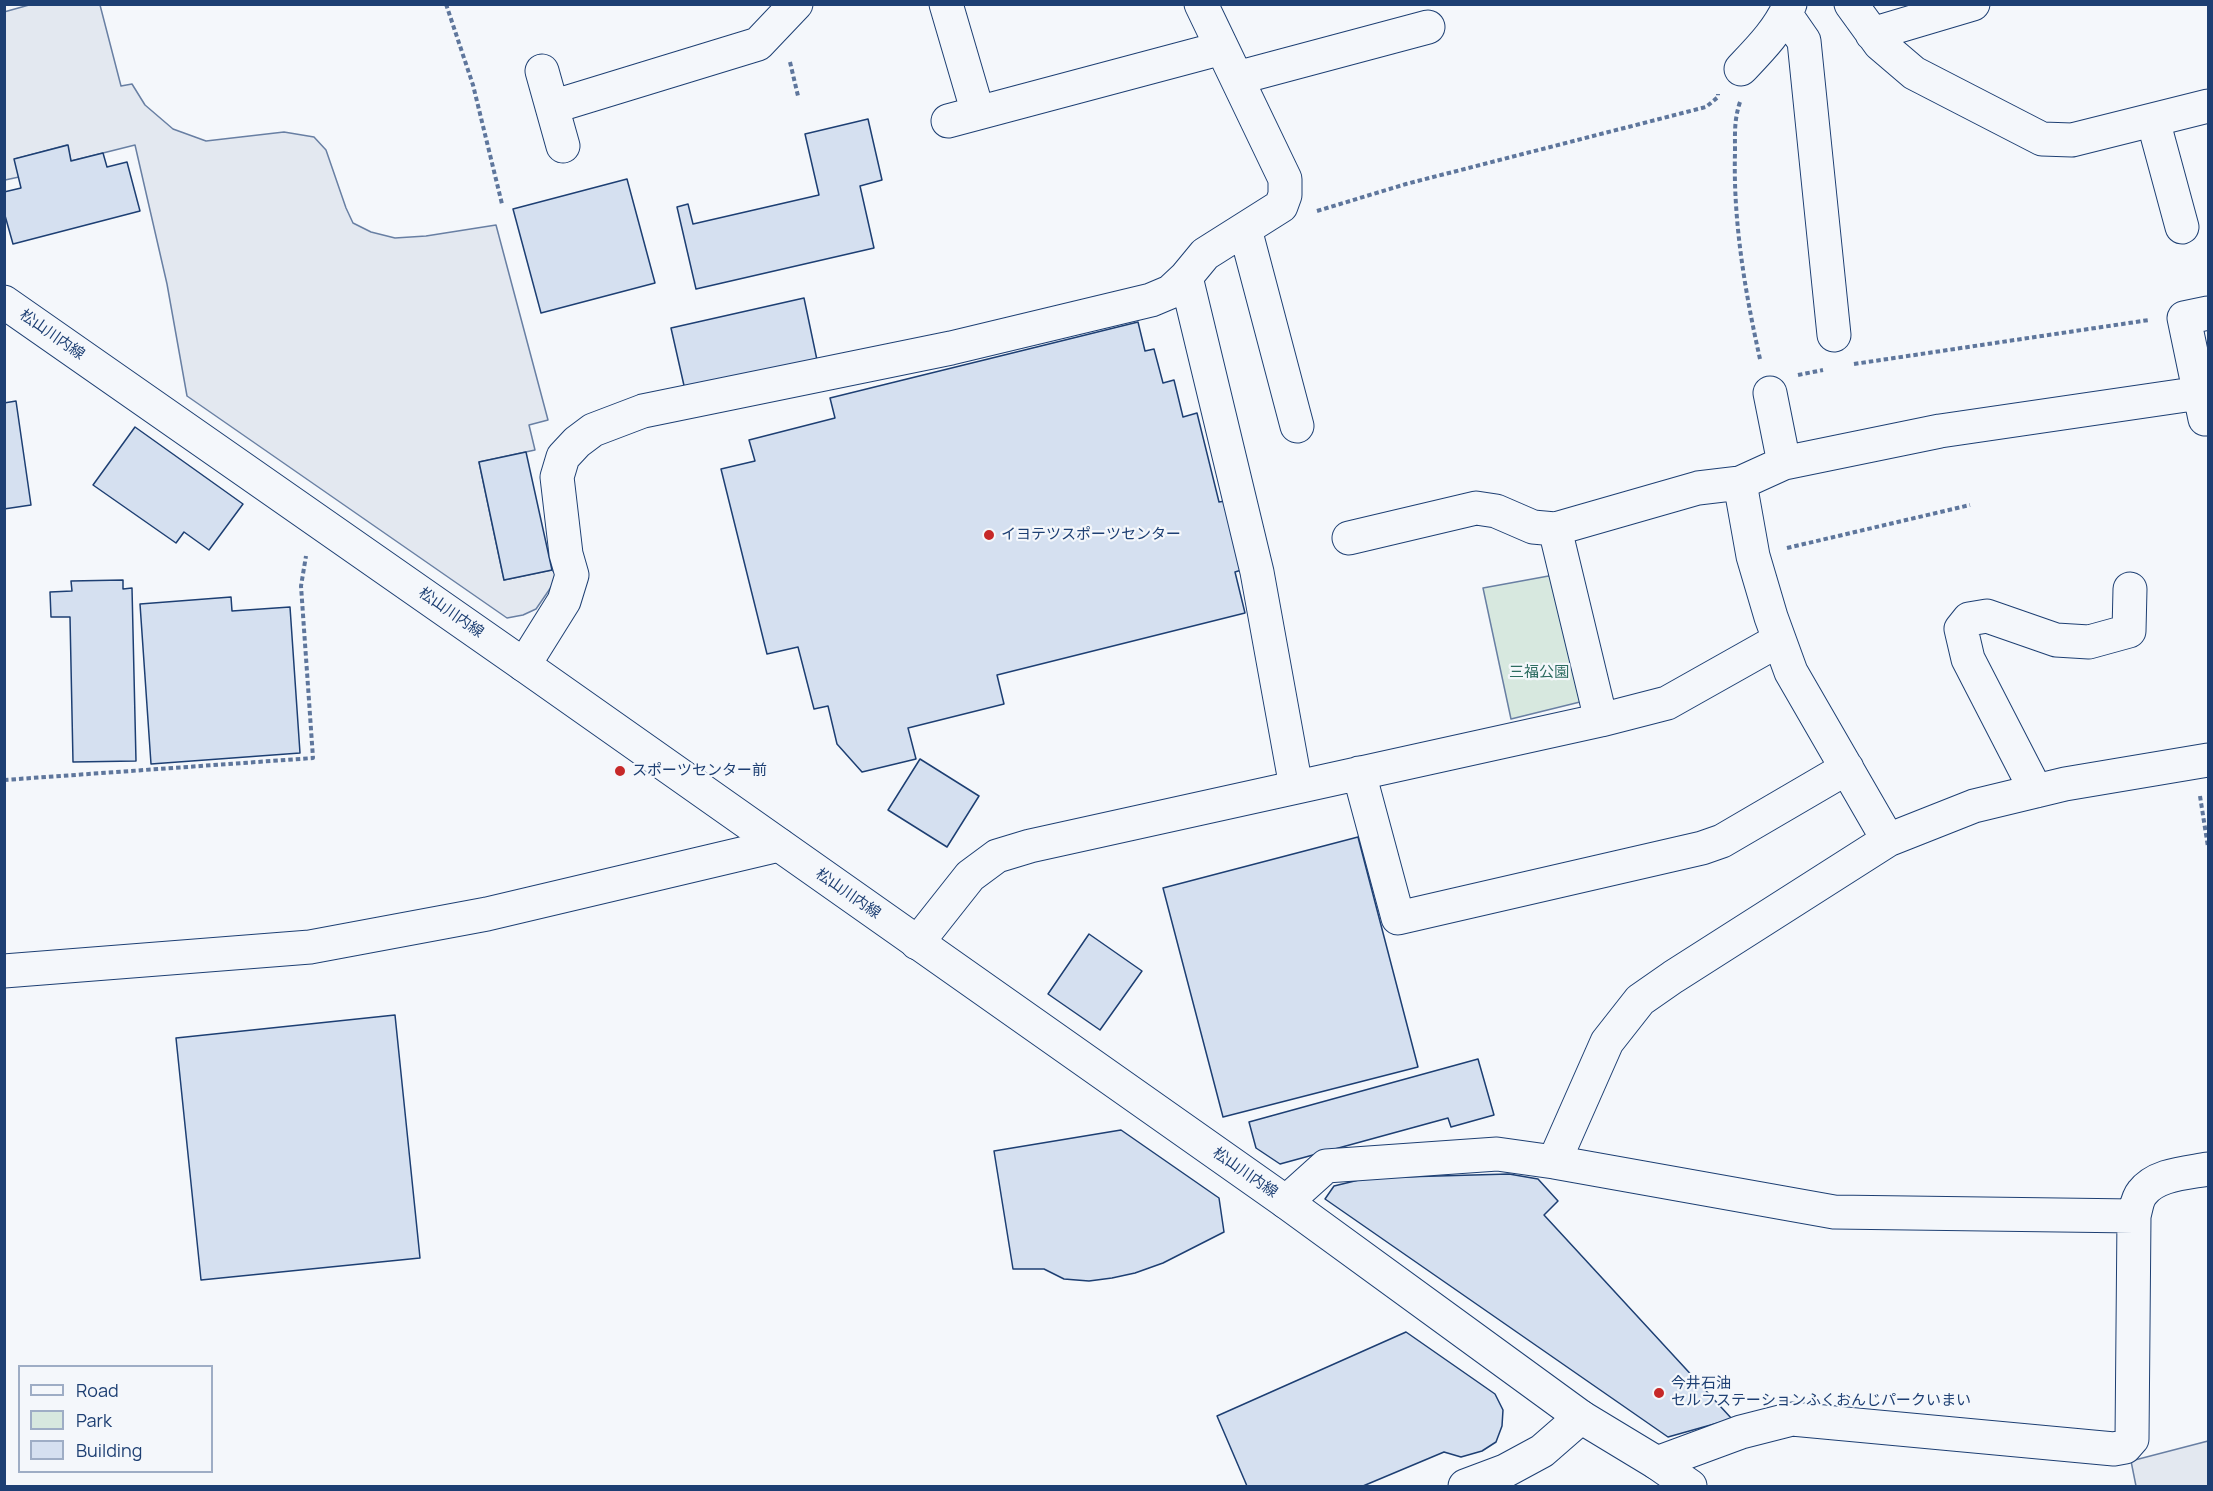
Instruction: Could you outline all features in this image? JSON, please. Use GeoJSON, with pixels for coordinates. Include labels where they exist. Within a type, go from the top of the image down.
{"type":"FeatureCollection","features":[{"type":"Feature","properties":{"kind":"street"},"geometry":{"type":"LineString","coordinates":[[552,107],[758,44],[796,4]]}},
{"type":"Feature","properties":{"kind":"street"},"geometry":{"type":"LineString","coordinates":[[946,4],[963,117],[1222,48]]}},
{"type":"Feature","properties":{"kind":"street"},"geometry":{"type":"LineString","coordinates":[[524,664],[564,600],[572,575],[566,554],[557,477],[563,457],[593,430],[643,411],[951,348],[1151,300],[1170,292],[1205,254],[1281,206],[1285,195],[1285,179],[1201,4]]}},
{"type":"Feature","properties":{"kind":"street"},"geometry":{"type":"LineString","coordinates":[[1851,4],[1880,44],[1914,73],[2042,139],[2072,140],[2153,120],[2207,111]]}},
{"type":"Feature","properties":{"kind":"street"},"geometry":{"type":"LineString","coordinates":[[1872,34],[1973,4]]}},
{"type":"Feature","properties":{"kind":"street"},"geometry":{"type":"LineString","coordinates":[[1741,69],[1772,36],[1788,10]]}},
{"type":"Feature","properties":{"kind":"street"},"geometry":{"type":"LineString","coordinates":[[1788,10],[1804,41],[1834,335]]}},
{"type":"Feature","properties":{"kind":"street"},"geometry":{"type":"LineString","coordinates":[[1236,78],[1428,27]]}},
{"type":"Feature","properties":{"kind":"street"},"geometry":{"type":"LineString","coordinates":[[542,72],[563,146]]}},
{"type":"Feature","properties":{"kind":"street"},"geometry":{"type":"LineString","coordinates":[[2153,120],[2182,227]]}},
{"type":"Feature","properties":{"kind":"street"},"geometry":{"type":"LineString","coordinates":[[1245,229],[1297,426]]}},
{"type":"Feature","properties":{"kind":"street"},"geometry":{"type":"LineString","coordinates":[[1185,277],[1257,572],[1296,787]]}},
{"type":"Feature","properties":{"kind":"street","name":"松山川内線"},"geometry":{"type":"LineString","coordinates":[[4,302],[524,664],[1286,1202],[1581,1417],[1690,1486]]}},
{"type":"Feature","properties":{"kind":"street"},"geometry":{"type":"LineString","coordinates":[[1349,538],[1476,508],[1496,511],[1533,527],[1555,529],[1698,488],[1740,483],[1784,463],[1940,431],[2203,406],[2196,316]]}},
{"type":"Feature","properties":{"kind":"street"},"geometry":{"type":"LineString","coordinates":[[1768,387],[1784,463]]}},
{"type":"Feature","properties":{"kind":"street"},"geometry":{"type":"LineString","coordinates":[[1740,483],[1753,556],[1791,672],[1888,840]]}},
{"type":"Feature","properties":{"kind":"street"},"geometry":{"type":"LineString","coordinates":[[1555,529],[1601,720]]}},
{"type":"Feature","properties":{"kind":"street"},"geometry":{"type":"LineString","coordinates":[[2036,791],[1968,659],[1961,629],[1969,619],[1987,616],[2056,640],[2089,642],[2128,631],[2130,589]]}},
{"type":"Feature","properties":{"kind":"street"},"geometry":{"type":"LineString","coordinates":[[918,943],[970,876],[998,856],[1030,846],[1601,720],[1667,703],[1779,640]]}},
{"type":"Feature","properties":{"kind":"street"},"geometry":{"type":"LineString","coordinates":[[1554,1162],[1607,1042],[1640,1000],[1673,976],[1888,840],[1974,806],[2036,791],[2202,761]]}},
{"type":"Feature","properties":{"kind":"street"},"geometry":{"type":"LineString","coordinates":[[1359,773],[1398,918],[1702,848],[1722,841],[1846,768]]}},
{"type":"Feature","properties":{"kind":"street"},"geometry":{"type":"LineString","coordinates":[[4,971],[310,947],[487,914],[779,845]]}},
{"type":"Feature","properties":{"kind":"street"},"geometry":{"type":"LineString","coordinates":[[1286,1202],[1326,1166],[1497,1154],[1834,1212],[2134,1216]]}},
{"type":"Feature","properties":{"kind":"street"},"geometry":{"type":"LineString","coordinates":[[1657,1463],[1741,1432],[1792,1419],[2114,1449],[2125,1446],[2132,1439],[2134,1216],[2140,1195],[2152,1183],[2208,1169]]}},
{"type":"Feature","properties":{"kind":"street"},"geometry":{"type":"LineString","coordinates":[[1466,1486],[1505,1471],[1542,1451],[1581,1417]]}},
{"type":"Feature","properties":{"kind":"path"},"geometry":{"type":"LineString","coordinates":[[446,4],[473,85],[502,204]]}},
{"type":"Feature","properties":{"kind":"path"},"geometry":{"type":"LineString","coordinates":[[1281,206],[1295,217],[1406,184],[1706,106],[1718,97],[1724,75],[1731,70],[1741,69],[1745,90],[1734,119],[1734,181],[1746,291],[1768,387],[1829,369]]}},
{"type":"Feature","properties":{"kind":"path"},"geometry":{"type":"LineString","coordinates":[[1850,365],[2136,322],[2196,316]]}},
{"type":"Feature","properties":{"kind":"path"},"geometry":{"type":"LineString","coordinates":[[1753,556],[1970,505]]}},
{"type":"Feature","properties":{"kind":"path"},"geometry":{"type":"LineString","coordinates":[[4,780],[312,758],[302,586],[312,516]]}},
{"type":"Feature","properties":{"kind":"path"},"geometry":{"type":"LineString","coordinates":[[2202,761],[2208,847]]}},
{"type":"Feature","properties":{"kind":"green space","name":"三福公園"},"geometry":{"type":"Polygon","coordinates":[[[1554,575],[1584,701],[1511,719],[1483,588],[1554,575]]]}},
{"type":"Feature","properties":{"kind":"shaded area"},"geometry":{"type":"Polygon","coordinates":[[[29,5],[100,5],[121,86],[132,84],[145,105],[173,129],[206,141],[284,132],[314,137],[326,150],[353,223],[371,232],[395,238],[426,236],[496,225],[548,420],[529,425],[535,450],[479,462],[504,580],[552,570],[558,577],[536,609],[523,615],[507,618],[187,396],[167,284],[135,145],[71,161],[67,145],[15,159],[19,177],[5,180],[4,12],[29,5]]]}},
{"type":"Feature","properties":{"kind":"shaded area"},"geometry":{"type":"Polygon","coordinates":[[[2208,1441],[2208,1486],[2136,1486],[2131,1461],[2208,1441]]]}},
{"type":"Feature","properties":{"kind":"building"},"geometry":{"type":"Polygon","coordinates":[[[868,119],[882,180],[860,186],[874,248],[696,289],[677,207],[688,204],[693,224],[819,195],[805,134],[868,119]]]}},
{"type":"Feature","properties":{"kind":"building"},"geometry":{"type":"Polygon","coordinates":[[[68,145],[71,161],[103,153],[107,167],[127,162],[140,211],[13,244],[4,212],[4,192],[21,188],[14,159],[68,145]]]}},
{"type":"Feature","properties":{"kind":"building"},"geometry":{"type":"Polygon","coordinates":[[[627,179],[655,283],[541,313],[513,209],[627,179]]]}},
{"type":"Feature","properties":{"kind":"building"},"geometry":{"type":"Polygon","coordinates":[[[804,298],[817,360],[685,390],[671,328],[804,298]]]}},
{"type":"Feature","properties":{"kind":"building","name":"イヨテツスポーツセンター"},"geometry":{"type":"Polygon","coordinates":[[[1138,322],[1145,351],[1154,349],[1163,383],[1174,380],[1183,417],[1197,413],[1219,502],[1231,500],[1248,568],[1235,572],[1245,613],[997,675],[1004,704],[908,728],[916,759],[862,772],[837,744],[828,706],[814,709],[798,647],[767,654],[721,469],[755,461],[749,440],[835,418],[830,398],[1138,322]]]}},
{"type":"Feature","properties":{"kind":"building"},"geometry":{"type":"Polygon","coordinates":[[[16,401],[31,505],[4,509],[4,403],[16,401]]]}},
{"type":"Feature","properties":{"kind":"building"},"geometry":{"type":"Polygon","coordinates":[[[135,427],[243,504],[209,550],[184,532],[176,543],[93,485],[135,427]]]}},
{"type":"Feature","properties":{"kind":"building"},"geometry":{"type":"Polygon","coordinates":[[[526,452],[552,570],[504,580],[479,462],[526,452]]]}},
{"type":"Feature","properties":{"kind":"building"},"geometry":{"type":"Polygon","coordinates":[[[123,580],[123,589],[132,588],[136,761],[73,762],[70,617],[51,617],[50,592],[72,591],[71,581],[123,580]]]}},
{"type":"Feature","properties":{"kind":"building"},"geometry":{"type":"Polygon","coordinates":[[[231,597],[232,611],[290,607],[300,753],[151,764],[140,604],[231,597]]]}},
{"type":"Feature","properties":{"kind":"building"},"geometry":{"type":"Polygon","coordinates":[[[920,759],[979,796],[947,847],[888,810],[920,759]]]}},
{"type":"Feature","properties":{"kind":"building"},"geometry":{"type":"Polygon","coordinates":[[[1358,837],[1418,1067],[1223,1117],[1163,888],[1358,837]]]}},
{"type":"Feature","properties":{"kind":"building"},"geometry":{"type":"Polygon","coordinates":[[[1089,934],[1142,971],[1100,1030],[1048,994],[1089,934]]]}},
{"type":"Feature","properties":{"kind":"building"},"geometry":{"type":"Polygon","coordinates":[[[395,1015],[420,1258],[201,1280],[176,1038],[395,1015]]]}},
{"type":"Feature","properties":{"kind":"building"},"geometry":{"type":"Polygon","coordinates":[[[1478,1059],[1494,1115],[1451,1127],[1448,1118],[1280,1164],[1256,1148],[1249,1122],[1478,1059]]]}},
{"type":"Feature","properties":{"kind":"building"},"geometry":{"type":"Polygon","coordinates":[[[1121,1130],[1219,1198],[1224,1232],[1163,1263],[1112,1278],[1089,1281],[1064,1279],[1044,1269],[1013,1269],[994,1151],[1121,1130]]]}},
{"type":"Feature","properties":{"kind":"building"},"geometry":{"type":"Polygon","coordinates":[[[1509,1174],[1538,1179],[1558,1201],[1544,1215],[1732,1419],[1668,1437],[1325,1199],[1334,1186],[1367,1178],[1509,1174]]]}},
{"type":"Feature","properties":{"kind":"building"},"geometry":{"type":"Polygon","coordinates":[[[1406,1332],[1495,1394],[1503,1410],[1502,1426],[1496,1442],[1482,1451],[1461,1457],[1444,1452],[1363,1486],[1247,1486],[1217,1416],[1406,1332]]]}},
{"type":"Feature","properties":{"kind":"place","name":"イヨテツスポーツセンター"},"geometry":{"type":"Point","coordinates":[989,535]}},
{"type":"Feature","properties":{"kind":"place","name":"スポーツセンター前"},"geometry":{"type":"Point","coordinates":[620,771]}},
{"type":"Feature","properties":{"kind":"place","name":"今井石油 セルフステーションふくおんじパークいまい"},"geometry":{"type":"Point","coordinates":[1659,1393]}}]}
